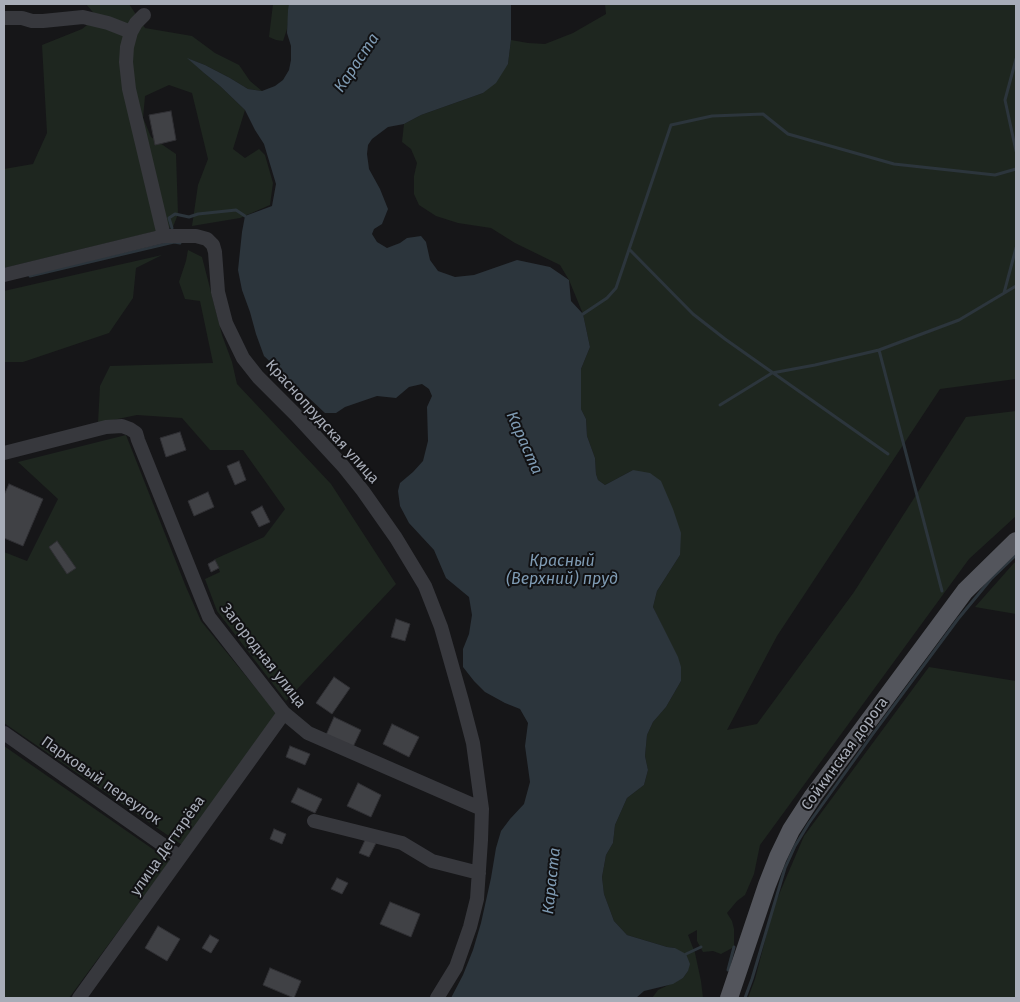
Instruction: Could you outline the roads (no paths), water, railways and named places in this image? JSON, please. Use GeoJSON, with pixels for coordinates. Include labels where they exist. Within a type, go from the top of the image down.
{"type":"FeatureCollection","features":[{"type":"Feature","properties":{"kind":"main road","name":"Сойкинская дорога"},"geometry":{"type":"LineString","coordinates":[[728,998],[767,885],[791,830],[813,796],[965,591],[1016,541]]}},
{"type":"Feature","properties":{"kind":"street"},"geometry":{"type":"LineString","coordinates":[[4,275],[164,236],[129,89],[126,62],[126,46],[131,32],[144,15]]}},
{"type":"Feature","properties":{"kind":"street"},"geometry":{"type":"LineString","coordinates":[[4,18],[43,21],[83,18],[108,22],[131,32]]}},
{"type":"Feature","properties":{"kind":"street","name":"Краснопрудская улица"},"geometry":{"type":"LineString","coordinates":[[164,236],[196,236],[206,239],[213,245],[218,292],[226,323],[243,358],[258,377],[344,466],[396,538],[425,586],[442,627],[473,743],[482,809],[479,873],[470,927],[456,967],[437,998]]}},
{"type":"Feature","properties":{"kind":"street","name":"Загородная улица"},"geometry":{"type":"LineString","coordinates":[[4,453],[106,427],[122,426],[136,433],[209,617],[284,713],[308,733],[482,809]]}},
{"type":"Feature","properties":{"kind":"street","name":"улица Дегтярёва"},"geometry":{"type":"LineString","coordinates":[[79,998],[284,713]]}},
{"type":"Feature","properties":{"kind":"street","name":"Парковый переулок"},"geometry":{"type":"LineString","coordinates":[[4,733],[180,857]]}},
{"type":"Feature","properties":{"kind":"street"},"geometry":{"type":"LineString","coordinates":[[314,821],[402,844],[432,861],[479,873]]}},
{"type":"Feature","properties":{"kind":"water","name":"Красный (Верхний) пруд"},"geometry":{"type":"Polygon","coordinates":[[[289,4],[511,4],[511,40],[508,64],[496,83],[483,93],[421,115],[404,124],[388,127],[372,139],[368,145],[369,169],[388,209],[382,224],[374,229],[372,234],[377,242],[387,248],[407,238],[421,236],[426,242],[430,260],[438,271],[455,277],[474,275],[517,260],[550,267],[569,280],[571,301],[583,314],[590,347],[581,369],[581,409],[586,419],[587,436],[595,458],[598,480],[605,485],[633,470],[650,473],[661,481],[673,509],[681,533],[680,555],[657,591],[653,607],[678,657],[681,667],[681,681],[666,707],[653,722],[647,735],[645,756],[648,770],[644,785],[627,798],[615,825],[613,843],[606,855],[602,877],[604,894],[614,921],[627,935],[675,948],[686,954],[690,964],[683,978],[673,984],[644,991],[636,998],[451,998],[473,950],[481,923],[501,831],[524,804],[530,782],[525,746],[528,723],[520,709],[485,692],[463,667],[463,649],[469,634],[472,615],[469,597],[446,578],[434,550],[409,523],[400,506],[398,491],[400,483],[423,461],[428,441],[427,407],[432,396],[429,389],[422,384],[409,387],[396,398],[377,396],[345,407],[336,413],[325,413],[264,356],[256,334],[242,290],[238,270],[242,232],[245,216],[272,206],[276,184],[264,144],[245,110],[187,58],[205,65],[248,89],[262,91],[275,86],[283,80],[289,70],[291,60],[291,46],[287,33],[289,4]]]}},
{"type":"Feature","properties":{"kind":"waterway"},"geometry":{"type":"LineString","coordinates":[[1016,59],[1005,100],[1016,151]]}},
{"type":"Feature","properties":{"kind":"waterway"},"geometry":{"type":"LineString","coordinates":[[583,314],[607,298],[616,288],[671,125],[712,116],[763,114],[788,134],[894,164],[995,175],[1016,169]]}},
{"type":"Feature","properties":{"kind":"waterway"},"geometry":{"type":"LineString","coordinates":[[172,228],[169,218],[175,214],[189,217],[198,214],[236,210],[245,216]]}},
{"type":"Feature","properties":{"kind":"waterway"},"geometry":{"type":"LineString","coordinates":[[30,276],[174,242],[180,243]]}},
{"type":"Feature","properties":{"kind":"waterway"},"geometry":{"type":"LineString","coordinates":[[1004,293],[1016,248]]}},
{"type":"Feature","properties":{"kind":"waterway"},"geometry":{"type":"LineString","coordinates":[[629,249],[693,314],[725,339],[888,454]]}},
{"type":"Feature","properties":{"kind":"waterway"},"geometry":{"type":"LineString","coordinates":[[720,405],[772,373],[879,350],[959,320],[1016,286]]}},
{"type":"Feature","properties":{"kind":"waterway"},"geometry":{"type":"LineString","coordinates":[[879,350],[942,591]]}},
{"type":"Feature","properties":{"kind":"waterway"},"geometry":{"type":"LineString","coordinates":[[745,998],[785,868],[795,846],[809,823],[958,619],[991,579],[1016,555]]}},
{"type":"Feature","properties":{"kind":"waterway"},"geometry":{"type":"LineString","coordinates":[[686,954],[701,947]]}},
{"type":"Feature","properties":{"kind":"waterway"},"geometry":{"type":"LineString","coordinates":[[728,970],[734,947]]}},
{"type":"Feature","properties":{"kind":"water label","name":"Караста"},"geometry":{"type":"Point","coordinates":[357,63]}},
{"type":"Feature","properties":{"kind":"water label","name":"Караста"},"geometry":{"type":"Point","coordinates":[524,443]}},
{"type":"Feature","properties":{"kind":"water label","name":"Караста"},"geometry":{"type":"Point","coordinates":[552,881]}}]}
